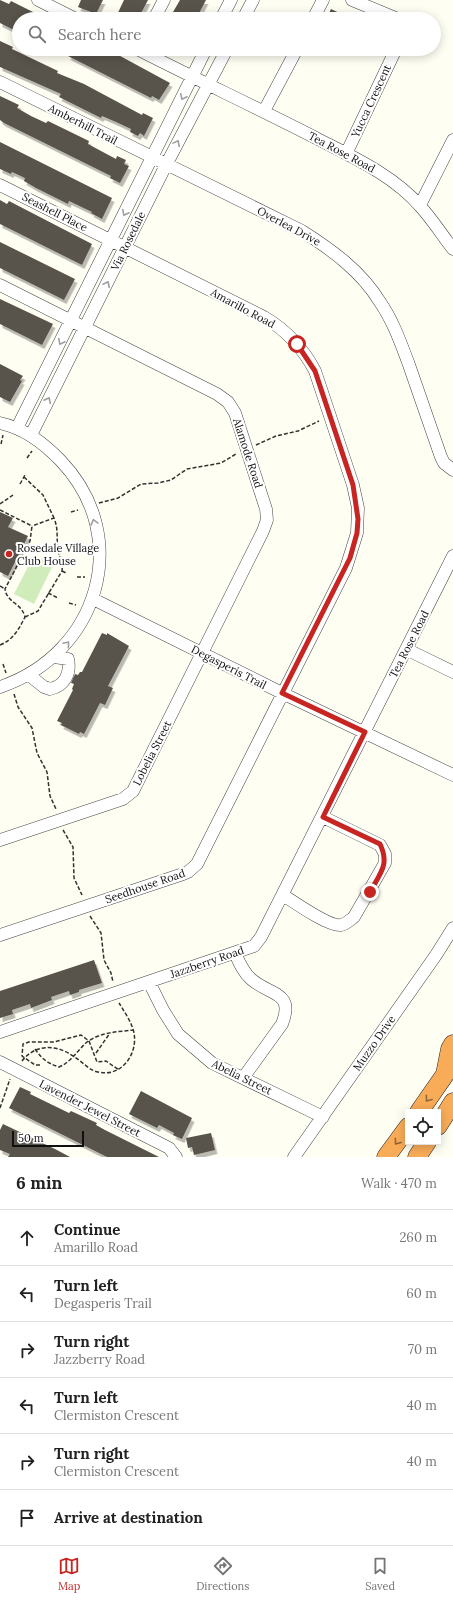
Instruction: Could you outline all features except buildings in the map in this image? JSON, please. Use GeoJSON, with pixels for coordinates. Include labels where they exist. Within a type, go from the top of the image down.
{"type":"FeatureCollection","features":[{"type":"Feature","properties":{"kind":"highway"},"geometry":{"type":"LineString","coordinates":[[421,1109],[449,1070],[450,1049],[453,1044]]}},
{"type":"Feature","properties":{"kind":"highway"},"geometry":{"type":"LineString","coordinates":[[441,1121],[453,1102]]}},
{"type":"Feature","properties":{"kind":"highway"},"geometry":{"type":"LineString","coordinates":[[441,1127],[453,1117]]}},
{"type":"Feature","properties":{"kind":"highway"},"geometry":{"type":"LineString","coordinates":[[386,1157],[405,1131]]}},
{"type":"Feature","properties":{"kind":"highway"},"geometry":{"type":"LineString","coordinates":[[417,1157],[425,1145]]}},
{"type":"Feature","properties":{"kind":"street"},"geometry":{"type":"LineString","coordinates":[[38,0],[62,5]]}},
{"type":"Feature","properties":{"kind":"street"},"geometry":{"type":"LineString","coordinates":[[158,12],[164,0]]}},
{"type":"Feature","properties":{"kind":"street"},"geometry":{"type":"LineString","coordinates":[[225,12],[231,0]]}},
{"type":"Feature","properties":{"kind":"street"},"geometry":{"type":"LineString","coordinates":[[247,12],[253,0]]}},
{"type":"Feature","properties":{"kind":"street"},"geometry":{"type":"LineString","coordinates":[[317,12],[323,0]]}},
{"type":"Feature","properties":{"kind":"street"},"geometry":{"type":"LineString","coordinates":[[352,0],[381,12]]}},
{"type":"Feature","properties":{"kind":"street","name":"Tea Rose Road"},"geometry":{"type":"LineString","coordinates":[[152,56],[208,86],[264,111],[346,154],[389,180],[420,205],[453,249]]}},
{"type":"Feature","properties":{"kind":"street","name":"Via Rosedale"},"geometry":{"type":"LineString","coordinates":[[17,428],[72,321],[110,240],[153,159],[203,56]]}},
{"type":"Feature","properties":{"kind":"street","name":"Via Rosedale"},"geometry":{"type":"LineString","coordinates":[[31,435],[166,165],[223,56]]}},
{"type":"Feature","properties":{"kind":"street"},"geometry":{"type":"LineString","coordinates":[[264,111],[293,56]]}},
{"type":"Feature","properties":{"kind":"street","name":"Yucca Crescent"},"geometry":{"type":"LineString","coordinates":[[346,154],[393,56]]}},
{"type":"Feature","properties":{"kind":"street","name":"Amberhill Trail"},"geometry":{"type":"LineString","coordinates":[[0,82],[166,165]]}},
{"type":"Feature","properties":{"kind":"street"},"geometry":{"type":"LineString","coordinates":[[420,205],[453,140]]}},
{"type":"Feature","properties":{"kind":"street","name":"Overlea Drive"},"geometry":{"type":"LineString","coordinates":[[166,165],[302,231],[328,247],[365,281],[380,301],[394,324],[441,457],[444,463],[453,470]]}},
{"type":"Feature","properties":{"kind":"street","name":"Seashell Place"},"geometry":{"type":"LineString","coordinates":[[0,185],[125,248]]}},
{"type":"Feature","properties":{"kind":"street","name":"Amarillo Road"},"geometry":{"type":"LineString","coordinates":[[125,248],[274,323],[297,344],[315,371],[353,485],[358,508],[357,533],[346,568],[282,693]]}},
{"type":"Feature","properties":{"kind":"street","name":"Alamode Road"},"geometry":{"type":"LineString","coordinates":[[0,285],[222,398],[228,402],[235,413],[266,509],[267,520],[263,531],[202,653]]}},
{"type":"Feature","properties":{"kind":"street"},"geometry":{"type":"LineString","coordinates":[[0,687],[29,675],[54,657],[68,643],[79,627],[93,598],[99,556],[95,524],[90,506],[83,491],[66,466],[31,435],[17,428],[1,427]]}},
{"type":"Feature","properties":{"kind":"street","name":"Tea Rose Road"},"geometry":{"type":"LineString","coordinates":[[365,732],[406,649],[450,570],[453,556]]}},
{"type":"Feature","properties":{"kind":"street","name":"Degasperis Trail"},"geometry":{"type":"LineString","coordinates":[[93,598],[282,693],[453,775]]}},
{"type":"Feature","properties":{"kind":"street"},"geometry":{"type":"LineString","coordinates":[[406,649],[453,672]]}},
{"type":"Feature","properties":{"kind":"street","name":"Lobelia Street"},"geometry":{"type":"LineString","coordinates":[[0,840],[123,799],[132,791],[202,653]]}},
{"type":"Feature","properties":{"kind":"street"},"geometry":{"type":"LineString","coordinates":[[29,675],[44,687],[50,689],[61,684],[68,674],[70,666],[68,659],[54,657]]}},
{"type":"Feature","properties":{"kind":"street","name":"Seedhouse Road"},"geometry":{"type":"LineString","coordinates":[[0,935],[188,872],[197,864],[282,693]]}},
{"type":"Feature","properties":{"kind":"street","name":"Jazzberry Road"},"geometry":{"type":"LineString","coordinates":[[0,1032],[254,946],[261,937],[283,895],[365,732]]}},
{"type":"Feature","properties":{"kind":"street"},"geometry":{"type":"LineString","coordinates":[[283,895],[327,921],[339,925],[348,922],[354,917],[385,863],[385,854],[380,844],[323,817]]}},
{"type":"Feature","properties":{"kind":"street","name":"Muzzo Drive"},"geometry":{"type":"LineString","coordinates":[[294,1157],[436,956],[453,928]]}},
{"type":"Feature","properties":{"kind":"street"},"geometry":{"type":"LineString","coordinates":[[235,953],[240,966],[249,978],[283,998],[287,1006],[282,1024],[243,1078]]}},
{"type":"Feature","properties":{"kind":"street","name":"Abelia Street"},"geometry":{"type":"LineString","coordinates":[[149,982],[163,1010],[178,1034],[212,1063],[323,1117]]}},
{"type":"Feature","properties":{"kind":"street","name":"Lavender Jewel Street"},"geometry":{"type":"LineString","coordinates":[[0,1062],[13,1073],[169,1148],[176,1157]]}},
{"type":"Feature","properties":{"kind":"path"},"geometry":{"type":"LineString","coordinates":[[96,504],[118,498],[141,484],[158,483],[171,480],[187,469],[222,463],[231,456],[276,436],[298,431],[325,419]]}},
{"type":"Feature","properties":{"kind":"path"},"geometry":{"type":"LineString","coordinates":[[1,427],[4,438],[2,444]]}},
{"type":"Feature","properties":{"kind":"path"},"geometry":{"type":"LineString","coordinates":[[27,458],[31,451],[34,450]]}},
{"type":"Feature","properties":{"kind":"path"},"geometry":{"type":"LineString","coordinates":[[0,645],[9,641],[16,634],[25,617],[38,611],[62,571],[62,563],[58,547],[58,530],[43,495],[24,476],[20,484]]}},
{"type":"Feature","properties":{"kind":"path"},"geometry":{"type":"LineString","coordinates":[[0,504],[13,495]]}},
{"type":"Feature","properties":{"kind":"path"},"geometry":{"type":"LineString","coordinates":[[71,512],[84,508]]}},
{"type":"Feature","properties":{"kind":"path"},"geometry":{"type":"LineString","coordinates":[[0,510],[32,526],[54,518]]}},
{"type":"Feature","properties":{"kind":"path"},"geometry":{"type":"LineString","coordinates":[[25,617],[21,608],[7,597],[5,589],[30,541],[32,526]]}},
{"type":"Feature","properties":{"kind":"path"},"geometry":{"type":"LineString","coordinates":[[62,571],[66,573]]}},
{"type":"Feature","properties":{"kind":"path"},"geometry":{"type":"LineString","coordinates":[[77,577],[89,578]]}},
{"type":"Feature","properties":{"kind":"path"},"geometry":{"type":"LineString","coordinates":[[0,586],[5,589]]}},
{"type":"Feature","properties":{"kind":"path"},"geometry":{"type":"LineString","coordinates":[[48,594],[58,598]]}},
{"type":"Feature","properties":{"kind":"path"},"geometry":{"type":"LineString","coordinates":[[69,602],[80,607]]}},
{"type":"Feature","properties":{"kind":"path"},"geometry":{"type":"LineString","coordinates":[[3,664],[8,677]]}},
{"type":"Feature","properties":{"kind":"path"},"geometry":{"type":"LineString","coordinates":[[14,694],[18,707],[32,728],[37,753],[47,772],[50,796],[62,828],[73,847],[74,878],[91,918],[102,933],[104,960],[111,973],[114,988]]}},
{"type":"Feature","properties":{"kind":"path"},"geometry":{"type":"LineString","coordinates":[[0,1108],[13,1073],[24,1058],[35,1050],[48,1047],[57,1048],[74,1056],[89,1069],[98,1072],[108,1073],[119,1070],[127,1063],[135,1042],[134,1030],[118,1001]]}},
{"type":"Feature","properties":{"kind":"path"},"geometry":{"type":"LineString","coordinates":[[35,1050],[42,1059],[50,1064],[58,1066],[65,1064],[89,1041],[110,1033],[134,1030]]}},
{"type":"Feature","properties":{"kind":"path"},"geometry":{"type":"LineString","coordinates":[[96,1053],[110,1033]]}},
{"type":"Feature","properties":{"kind":"path"},"geometry":{"type":"LineString","coordinates":[[40,1065],[35,1065],[24,1058],[21,1050],[23,1044],[29,1042],[54,1042],[81,1035],[89,1041],[97,1062],[106,1060],[119,1070]]}},
{"type":"Feature","properties":{"kind":"green space"},"geometry":{"type":"Polygon","coordinates":[[[34,555],[53,565],[34,604],[14,594],[34,555]]]}},
{"type":"Feature","properties":{"kind":"place","name":"Rosedale Village Club House"},"geometry":{"type":"Point","coordinates":[9,554]}},
{"type":"Feature","properties":{"kind":"route"},"geometry":{"type":"LineString","coordinates":[[297,344],[306,355],[315,371],[353,485],[358,508],[358,519],[357,533],[346,568],[282,693],[365,732],[323,817],[380,844],[385,854],[385,863],[370,892]]}}]}
